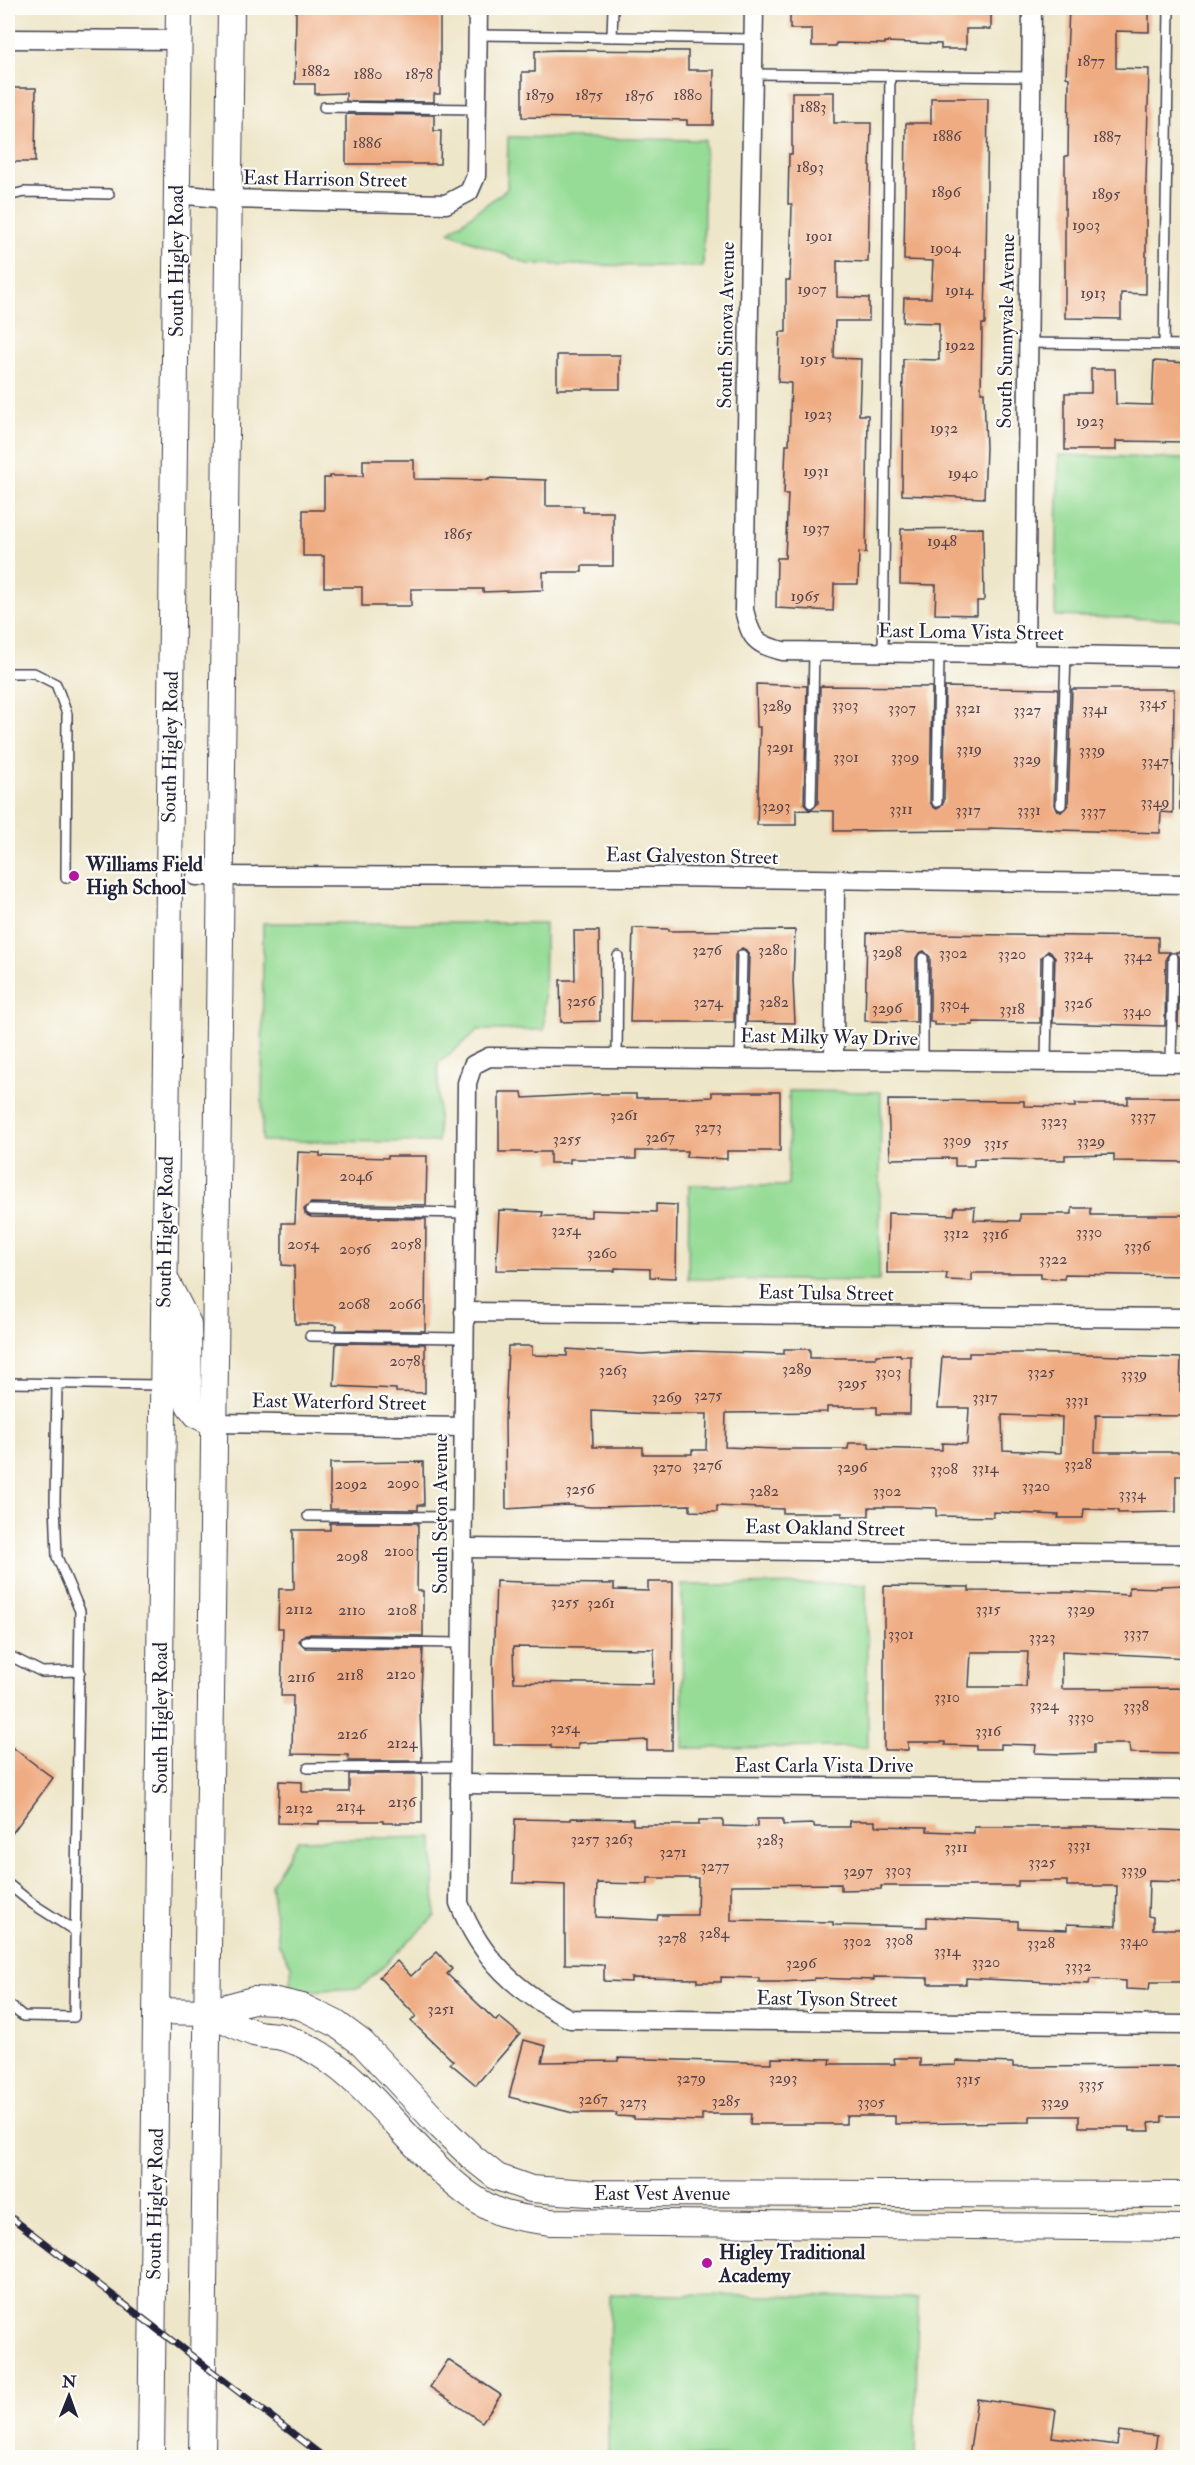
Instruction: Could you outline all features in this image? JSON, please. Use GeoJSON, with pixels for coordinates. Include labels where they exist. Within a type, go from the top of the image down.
{"type":"FeatureCollection","features":[{"type":"Feature","properties":{"kind":"main road","name":"South Higley Road"},"geometry":{"type":"LineString","coordinates":[[151,2457],[179,8]]}},
{"type":"Feature","properties":{"kind":"main road"},"geometry":{"type":"LineString","coordinates":[[202,2457],[231,8]]}},
{"type":"Feature","properties":{"kind":"main road"},"geometry":{"type":"LineString","coordinates":[[165,1278],[188,1324],[189,1405],[197,1415],[214,1423]]}},
{"type":"Feature","properties":{"kind":"main road","name":"East Vest Avenue"},"geometry":{"type":"LineString","coordinates":[[157,2011],[208,2012],[253,2000],[276,2001],[302,2007],[320,2015],[362,2043],[472,2158],[497,2177],[531,2189],[588,2193],[1188,2195]]}},
{"type":"Feature","properties":{"kind":"main road","name":"East Vest Avenue"},"geometry":{"type":"LineString","coordinates":[[208,2012],[256,2033],[294,2041],[333,2063],[353,2079],[447,2176],[481,2203],[502,2213],[551,2222],[587,2223],[1188,2228]]}},
{"type":"Feature","properties":{"kind":"main road"},"geometry":{"type":"LineString","coordinates":[[587,2223],[588,2193]]}},
{"type":"Feature","properties":{"kind":"main road"},"geometry":{"type":"LineString","coordinates":[[999,2226],[1001,2193]]}},
{"type":"Feature","properties":{"kind":"street"},"geometry":{"type":"LineString","coordinates":[[477,109],[478,8]]}},
{"type":"Feature","properties":{"kind":"street","name":"South Sinova Avenue"},"geometry":{"type":"LineString","coordinates":[[754,8],[744,610],[749,631],[755,641]]}},
{"type":"Feature","properties":{"kind":"street","name":"South Sunnyvale Avenue"},"geometry":{"type":"LineString","coordinates":[[1025,655],[1032,8]]}},
{"type":"Feature","properties":{"kind":"street"},"geometry":{"type":"LineString","coordinates":[[8,39],[179,40]]}},
{"type":"Feature","properties":{"kind":"street","name":"East Harrison Street"},"geometry":{"type":"LineString","coordinates":[[177,194],[228,199],[446,204],[469,192],[476,176],[477,109]]}},
{"type":"Feature","properties":{"kind":"street","name":"East Loma Vista Street"},"geometry":{"type":"LineString","coordinates":[[755,641],[783,651],[1188,657]]}},
{"type":"Feature","properties":{"kind":"street","name":"East Galveston Street"},"geometry":{"type":"LineString","coordinates":[[196,876],[669,877],[1188,884]]}},
{"type":"Feature","properties":{"kind":"street"},"geometry":{"type":"LineString","coordinates":[[834,1060],[835,880]]}},
{"type":"Feature","properties":{"kind":"street","name":"East Milky Way Drive"},"geometry":{"type":"LineString","coordinates":[[473,1065],[489,1057],[1179,1063]]}},
{"type":"Feature","properties":{"kind":"street","name":"South Seton Avenue"},"geometry":{"type":"LineString","coordinates":[[473,1065],[466,1083],[459,1903],[470,1930],[487,1956]]}},
{"type":"Feature","properties":{"kind":"street","name":"East Tulsa Street"},"geometry":{"type":"LineString","coordinates":[[464,1312],[1188,1318]]}},
{"type":"Feature","properties":{"kind":"street","name":"East Waterford Street"},"geometry":{"type":"LineString","coordinates":[[214,1423],[463,1427]]}},
{"type":"Feature","properties":{"kind":"street","name":"East Oakland Street"},"geometry":{"type":"LineString","coordinates":[[462,1548],[1188,1554]]}},
{"type":"Feature","properties":{"kind":"street","name":"East Carla Vista Drive"},"geometry":{"type":"LineString","coordinates":[[460,1775],[1188,1790]]}},
{"type":"Feature","properties":{"kind":"street","name":"East Tyson Street"},"geometry":{"type":"LineString","coordinates":[[487,1956],[522,1990],[570,2019],[1188,2025]]}},
{"type":"Feature","properties":{"kind":"lane"},"geometry":{"type":"LineString","coordinates":[[612,37],[613,8]]}},
{"type":"Feature","properties":{"kind":"lane"},"geometry":{"type":"LineString","coordinates":[[1164,345],[1169,8]]}},
{"type":"Feature","properties":{"kind":"lane"},"geometry":{"type":"LineString","coordinates":[[478,35],[754,39]]}},
{"type":"Feature","properties":{"kind":"lane"},"geometry":{"type":"LineString","coordinates":[[753,74],[1032,77]]}},
{"type":"Feature","properties":{"kind":"lane"},"geometry":{"type":"LineString","coordinates":[[883,653],[890,75]]}},
{"type":"Feature","properties":{"kind":"lane"},"geometry":{"type":"LineString","coordinates":[[324,107],[477,109]]}},
{"type":"Feature","properties":{"kind":"lane"},"geometry":{"type":"LineString","coordinates":[[8,196],[24,192],[109,194]]}},
{"type":"Feature","properties":{"kind":"lane"},"geometry":{"type":"LineString","coordinates":[[1028,343],[1188,345]]}},
{"type":"Feature","properties":{"kind":"lane"},"geometry":{"type":"LineString","coordinates":[[812,803],[814,652]]}},
{"type":"Feature","properties":{"kind":"lane"},"geometry":{"type":"LineString","coordinates":[[937,802],[939,654]]}},
{"type":"Feature","properties":{"kind":"lane"},"geometry":{"type":"LineString","coordinates":[[1061,806],[1066,656]]}},
{"type":"Feature","properties":{"kind":"lane"},"geometry":{"type":"LineString","coordinates":[[8,673],[34,673],[56,684],[67,714],[66,878]]}},
{"type":"Feature","properties":{"kind":"lane"},"geometry":{"type":"LineString","coordinates":[[1185,808],[1188,710]]}},
{"type":"Feature","properties":{"kind":"lane"},"geometry":{"type":"LineString","coordinates":[[740,1059],[742,955]]}},
{"type":"Feature","properties":{"kind":"lane"},"geometry":{"type":"LineString","coordinates":[[617,1058],[618,956]]}},
{"type":"Feature","properties":{"kind":"lane"},"geometry":{"type":"LineString","coordinates":[[922,1060],[923,958]]}},
{"type":"Feature","properties":{"kind":"lane"},"geometry":{"type":"LineString","coordinates":[[1046,1062],[1048,958]]}},
{"type":"Feature","properties":{"kind":"lane"},"geometry":{"type":"LineString","coordinates":[[1173,958],[1179,1063]]}},
{"type":"Feature","properties":{"kind":"lane"},"geometry":{"type":"LineString","coordinates":[[311,1210],[465,1213]]}},
{"type":"Feature","properties":{"kind":"lane"},"geometry":{"type":"LineString","coordinates":[[310,1336],[464,1338]]}},
{"type":"Feature","properties":{"kind":"lane"},"geometry":{"type":"LineString","coordinates":[[8,1383],[163,1385]]}},
{"type":"Feature","properties":{"kind":"lane"},"geometry":{"type":"LineString","coordinates":[[8,2004],[22,2016],[74,2017],[80,1611],[57,1557],[55,1502],[57,1384]]}},
{"type":"Feature","properties":{"kind":"lane"},"geometry":{"type":"LineString","coordinates":[[308,1516],[462,1517]]}},
{"type":"Feature","properties":{"kind":"lane"},"geometry":{"type":"LineString","coordinates":[[306,1641],[461,1643]]}},
{"type":"Feature","properties":{"kind":"lane"},"geometry":{"type":"LineString","coordinates":[[8,1655],[42,1672],[80,1671]]}},
{"type":"Feature","properties":{"kind":"lane"},"geometry":{"type":"LineString","coordinates":[[308,1767],[460,1775]]}},
{"type":"Feature","properties":{"kind":"lane"},"geometry":{"type":"LineString","coordinates":[[8,1884],[33,1904],[75,1931]]}},
{"type":"Feature","properties":{"kind":"green space"},"geometry":{"type":"Polygon","coordinates":[[[508,137],[705,140],[703,267],[528,264],[449,232],[507,189],[508,137]]]}},
{"type":"Feature","properties":{"kind":"green space"},"geometry":{"type":"Polygon","coordinates":[[[1059,455],[1187,459],[1187,620],[1055,616],[1059,455]]]}},
{"type":"Feature","properties":{"kind":"green space"},"geometry":{"type":"Polygon","coordinates":[[[263,923],[545,923],[544,1030],[478,1030],[438,1064],[438,1142],[262,1141],[263,923]]]}},
{"type":"Feature","properties":{"kind":"green space"},"geometry":{"type":"Polygon","coordinates":[[[789,1091],[881,1092],[879,1281],[688,1279],[689,1185],[788,1186],[789,1091]]]}},
{"type":"Feature","properties":{"kind":"green space"},"geometry":{"type":"Polygon","coordinates":[[[866,1584],[868,1747],[683,1748],[682,1585],[866,1584]]]}},
{"type":"Feature","properties":{"kind":"green space"},"geometry":{"type":"Polygon","coordinates":[[[433,1837],[435,1916],[360,1988],[291,1992],[291,1965],[279,1945],[271,1884],[298,1840],[433,1837]]]}},
{"type":"Feature","properties":{"kind":"green space"},"geometry":{"type":"Polygon","coordinates":[[[610,2294],[918,2298],[915,2457],[608,2457],[610,2294]]]}},
{"type":"Feature","properties":{"kind":"building"},"geometry":{"type":"Polygon","coordinates":[[[296,8],[440,8],[440,94],[434,94],[434,102],[346,101],[346,93],[315,94],[315,84],[295,84],[296,8]]]}},
{"type":"Feature","properties":{"kind":"building"},"geometry":{"type":"Polygon","coordinates":[[[790,8],[991,8],[991,29],[966,29],[966,49],[941,49],[941,44],[885,42],[885,44],[836,43],[836,46],[812,46],[812,29],[790,29],[790,8]]]}},
{"type":"Feature","properties":{"kind":"building"},"geometry":{"type":"Polygon","coordinates":[[[1069,8],[1149,8],[1149,32],[1116,31],[1116,68],[1149,69],[1146,294],[1121,293],[1121,319],[1065,318],[1065,156],[1068,156],[1069,78],[1066,77],[1069,8]]]}},
{"type":"Feature","properties":{"kind":"building"},"geometry":{"type":"Polygon","coordinates":[[[535,51],[688,51],[688,70],[714,70],[713,125],[687,125],[687,120],[522,117],[522,72],[535,72],[535,51]]]}},
{"type":"Feature","properties":{"kind":"building"},"geometry":{"type":"Polygon","coordinates":[[[8,88],[36,88],[35,162],[8,162],[8,88]]]}},
{"type":"Feature","properties":{"kind":"building"},"geometry":{"type":"Polygon","coordinates":[[[792,92],[834,92],[834,123],[871,123],[868,262],[837,261],[837,297],[869,298],[869,321],[835,321],[834,358],[861,359],[859,415],[868,415],[866,553],[859,552],[858,584],[834,584],[833,611],[776,608],[777,558],[785,558],[788,494],[784,494],[786,445],[789,445],[791,383],[778,382],[780,332],[786,332],[786,280],[790,280],[792,204],[788,204],[789,154],[792,154],[792,92]]]}},
{"type":"Feature","properties":{"kind":"building"},"geometry":{"type":"Polygon","coordinates":[[[931,98],[988,98],[985,324],[982,324],[981,392],[984,392],[986,448],[984,498],[902,495],[903,359],[939,360],[939,323],[903,322],[904,298],[931,298],[933,261],[904,260],[906,123],[931,123],[931,98]]]}},
{"type":"Feature","properties":{"kind":"building"},"geometry":{"type":"Polygon","coordinates":[[[346,114],[434,115],[434,131],[441,131],[440,164],[346,164],[346,114]]]}},
{"type":"Feature","properties":{"kind":"building"},"geometry":{"type":"Polygon","coordinates":[[[557,355],[620,355],[620,389],[557,389],[557,355]]]}},
{"type":"Feature","properties":{"kind":"building"},"geometry":{"type":"Polygon","coordinates":[[[1154,361],[1188,363],[1188,442],[1116,441],[1116,450],[1065,450],[1065,393],[1091,393],[1091,369],[1115,369],[1116,404],[1152,405],[1154,361]]]}},
{"type":"Feature","properties":{"kind":"building"},"geometry":{"type":"Polygon","coordinates":[[[363,460],[414,460],[414,479],[546,480],[546,506],[583,506],[583,512],[613,512],[613,566],[582,566],[582,572],[543,572],[543,590],[483,592],[483,589],[411,589],[411,606],[362,606],[362,587],[324,587],[324,556],[303,556],[303,510],[324,510],[324,478],[363,476],[363,460]]]}},
{"type":"Feature","properties":{"kind":"building"},"geometry":{"type":"Polygon","coordinates":[[[983,528],[984,601],[977,601],[977,615],[935,614],[936,585],[900,584],[901,529],[983,528]]]}},
{"type":"Feature","properties":{"kind":"building"},"geometry":{"type":"Polygon","coordinates":[[[756,684],[807,686],[804,803],[811,810],[818,803],[820,686],[932,687],[930,802],[937,809],[944,802],[945,687],[1058,689],[1054,805],[1061,812],[1068,805],[1072,689],[1174,689],[1173,813],[1161,812],[1160,833],[989,828],[989,830],[834,831],[834,811],[796,810],[796,825],[757,825],[760,727],[757,727],[756,684]]]}},
{"type":"Feature","properties":{"kind":"building"},"geometry":{"type":"Polygon","coordinates":[[[633,928],[669,929],[669,931],[795,930],[793,981],[795,1023],[747,1022],[749,955],[742,948],[735,955],[734,1022],[630,1022],[633,928]]]}},
{"type":"Feature","properties":{"kind":"building"},"geometry":{"type":"Polygon","coordinates":[[[574,931],[599,931],[600,1021],[561,1022],[560,980],[575,980],[574,931]]]}},
{"type":"Feature","properties":{"kind":"building"},"geometry":{"type":"Polygon","coordinates":[[[867,933],[1158,937],[1158,952],[1170,952],[1166,958],[1165,1026],[1053,1023],[1055,958],[1048,951],[1041,958],[1040,1023],[973,1022],[973,1025],[934,1025],[934,1022],[930,1022],[930,957],[924,951],[916,958],[916,1022],[865,1021],[867,933]]]}},
{"type":"Feature","properties":{"kind":"building"},"geometry":{"type":"Polygon","coordinates":[[[1176,952],[1188,952],[1188,1026],[1178,1026],[1180,958],[1176,952]]]}},
{"type":"Feature","properties":{"kind":"building"},"geometry":{"type":"Polygon","coordinates":[[[499,1092],[522,1092],[523,1098],[636,1094],[636,1098],[688,1098],[712,1097],[712,1092],[780,1092],[780,1151],[727,1151],[727,1159],[686,1157],[687,1151],[636,1151],[636,1159],[570,1159],[570,1163],[550,1163],[550,1152],[499,1152],[499,1092]]]}},
{"type":"Feature","properties":{"kind":"building"},"geometry":{"type":"Polygon","coordinates":[[[1128,1097],[1188,1097],[1188,1162],[1114,1161],[1114,1154],[1065,1155],[1065,1160],[974,1159],[974,1166],[955,1166],[955,1158],[890,1159],[888,1100],[1024,1101],[1024,1106],[1075,1107],[1075,1104],[1128,1104],[1128,1097]]]}},
{"type":"Feature","properties":{"kind":"building"},"geometry":{"type":"Polygon","coordinates":[[[298,1152],[320,1153],[320,1156],[388,1158],[388,1156],[427,1156],[426,1205],[311,1203],[304,1209],[305,1214],[311,1217],[426,1219],[425,1331],[336,1330],[337,1325],[333,1324],[295,1324],[294,1266],[282,1265],[282,1223],[295,1223],[298,1152]]]}},
{"type":"Feature","properties":{"kind":"building"},"geometry":{"type":"Polygon","coordinates":[[[656,1204],[677,1205],[676,1278],[650,1277],[650,1269],[496,1270],[499,1210],[543,1212],[542,1216],[591,1217],[591,1210],[656,1212],[656,1204]]]}},
{"type":"Feature","properties":{"kind":"building"},"geometry":{"type":"Polygon","coordinates":[[[955,1207],[975,1207],[974,1220],[1020,1221],[1020,1214],[1072,1214],[1072,1208],[1091,1208],[1091,1215],[1188,1215],[1188,1276],[1065,1274],[1064,1279],[1041,1278],[1041,1273],[972,1273],[972,1281],[946,1280],[947,1273],[887,1273],[888,1213],[954,1215],[955,1207]]]}},
{"type":"Feature","properties":{"kind":"building"},"geometry":{"type":"Polygon","coordinates":[[[336,1343],[425,1344],[425,1393],[334,1386],[336,1343]]]}},
{"type":"Feature","properties":{"kind":"building"},"geometry":{"type":"Polygon","coordinates":[[[508,1346],[532,1346],[532,1355],[567,1356],[567,1349],[642,1354],[691,1351],[784,1354],[784,1349],[810,1349],[810,1358],[876,1358],[876,1355],[900,1354],[900,1356],[911,1356],[910,1414],[877,1414],[877,1407],[827,1407],[827,1412],[726,1413],[725,1447],[777,1449],[848,1449],[849,1443],[869,1443],[869,1448],[942,1450],[942,1443],[967,1444],[969,1408],[938,1408],[942,1357],[969,1357],[969,1353],[1025,1353],[1181,1358],[1180,1391],[1188,1392],[1188,1416],[1096,1415],[1095,1452],[1188,1452],[1188,1476],[1176,1476],[1176,1512],[1118,1513],[1118,1510],[1084,1509],[1083,1518],[993,1512],[993,1517],[936,1516],[936,1508],[899,1507],[869,1507],[869,1516],[842,1516],[842,1513],[783,1513],[783,1509],[717,1506],[717,1512],[690,1511],[690,1505],[591,1507],[568,1505],[506,1509],[505,1420],[508,1346]],[[592,1411],[593,1447],[643,1447],[643,1454],[692,1454],[692,1450],[706,1450],[707,1414],[592,1411]],[[1002,1415],[1003,1450],[1061,1453],[1062,1417],[1002,1415]]]}},
{"type":"Feature","properties":{"kind":"building"},"geometry":{"type":"Polygon","coordinates":[[[423,1462],[424,1505],[418,1505],[418,1510],[330,1509],[330,1463],[423,1462]]]}},
{"type":"Feature","properties":{"kind":"building"},"geometry":{"type":"Polygon","coordinates":[[[330,1523],[418,1523],[417,1591],[423,1591],[423,1636],[306,1634],[299,1641],[306,1648],[423,1649],[420,1712],[422,1761],[349,1761],[348,1755],[292,1754],[293,1696],[281,1696],[283,1628],[278,1628],[279,1589],[294,1589],[293,1530],[330,1530],[330,1523]]]}},
{"type":"Feature","properties":{"kind":"building"},"geometry":{"type":"Polygon","coordinates":[[[496,1581],[614,1584],[614,1590],[648,1591],[648,1582],[673,1582],[672,1750],[647,1750],[647,1740],[578,1743],[578,1749],[551,1748],[551,1745],[494,1745],[493,1667],[496,1581]],[[513,1647],[514,1682],[653,1684],[654,1649],[513,1647]]]}},
{"type":"Feature","properties":{"kind":"building"},"geometry":{"type":"Polygon","coordinates":[[[1185,1585],[1185,1596],[1188,1596],[1188,1658],[1062,1651],[1062,1689],[1188,1688],[1188,1745],[1185,1746],[1185,1754],[1130,1753],[1129,1744],[1094,1744],[1094,1753],[1061,1754],[1035,1753],[1036,1745],[1001,1744],[1001,1749],[976,1749],[976,1746],[945,1745],[945,1742],[908,1742],[908,1750],[884,1750],[884,1586],[969,1587],[969,1591],[1129,1595],[1129,1587],[1161,1588],[1161,1586],[1185,1585]],[[971,1652],[969,1687],[1026,1687],[1028,1652],[971,1652]]]}},
{"type":"Feature","properties":{"kind":"building"},"geometry":{"type":"Polygon","coordinates":[[[8,1744],[53,1778],[8,1839],[8,1744]]]}},
{"type":"Feature","properties":{"kind":"building"},"geometry":{"type":"Polygon","coordinates":[[[349,1774],[422,1774],[422,1823],[319,1821],[319,1824],[278,1823],[279,1781],[302,1782],[302,1792],[349,1792],[349,1774]]]}},
{"type":"Feature","properties":{"kind":"building"},"geometry":{"type":"Polygon","coordinates":[[[571,1818],[633,1819],[633,1825],[699,1825],[699,1820],[723,1820],[723,1826],[757,1827],[757,1819],[783,1819],[783,1825],[814,1824],[814,1827],[850,1827],[849,1821],[875,1821],[875,1826],[927,1827],[927,1831],[974,1833],[974,1827],[1095,1827],[1188,1831],[1188,1882],[1149,1881],[1148,1916],[1153,1917],[1153,1929],[1188,1929],[1188,1982],[1150,1982],[1149,1990],[1126,1989],[1126,1981],[1090,1979],[1089,1984],[966,1978],[966,1984],[928,1984],[928,1978],[874,1977],[874,1980],[814,1978],[814,1980],[782,1982],[759,1982],[759,1978],[721,1977],[721,1982],[697,1982],[697,1979],[631,1978],[631,1982],[604,1981],[604,1965],[565,1964],[565,1885],[513,1883],[515,1819],[571,1820],[571,1818]],[[648,1878],[648,1884],[597,1883],[596,1917],[657,1920],[658,1915],[697,1915],[698,1878],[648,1878]],[[1018,1881],[1018,1886],[881,1886],[881,1889],[841,1890],[841,1884],[731,1885],[731,1920],[927,1927],[927,1917],[1018,1921],[1018,1928],[1067,1930],[1067,1924],[1116,1926],[1117,1886],[1067,1886],[1067,1881],[1018,1881]]]}},
{"type":"Feature","properties":{"kind":"building"},"geometry":{"type":"Polygon","coordinates":[[[437,1952],[452,1969],[447,1974],[496,2021],[499,2017],[520,2034],[476,2085],[450,2063],[453,2061],[411,2021],[416,2016],[379,1977],[397,1961],[411,1976],[437,1952]]]}},
{"type":"Feature","properties":{"kind":"building"},"geometry":{"type":"Polygon","coordinates":[[[524,2040],[546,2046],[542,2062],[618,2061],[618,2058],[772,2063],[772,2058],[831,2059],[830,2064],[895,2064],[894,2058],[920,2058],[920,2066],[956,2065],[956,2061],[1013,2063],[1013,2067],[1188,2066],[1188,2116],[1162,2116],[1162,2122],[1149,2123],[1150,2131],[1130,2131],[1130,2127],[1079,2127],[1079,2116],[1030,2116],[1030,2122],[895,2124],[895,2116],[846,2116],[846,2124],[750,2124],[751,2114],[702,2114],[702,2121],[634,2119],[634,2117],[616,2116],[617,2113],[573,2113],[509,2097],[524,2040]]]}},
{"type":"Feature","properties":{"kind":"building"},"geometry":{"type":"Polygon","coordinates":[[[448,2360],[501,2395],[482,2422],[430,2387],[448,2360]]]}},
{"type":"Feature","properties":{"kind":"building"},"geometry":{"type":"Polygon","coordinates":[[[977,2399],[1056,2410],[1052,2437],[1117,2445],[1119,2431],[1157,2436],[1154,2457],[969,2457],[977,2399]]]}},
{"type":"Feature","properties":{"kind":"railway"},"geometry":{"type":"LineString","coordinates":[[8,2215],[325,2458]]}},
{"type":"Feature","properties":{"kind":"place","name":"Williams Field High School"},"geometry":{"type":"Point","coordinates":[74,876]}},
{"type":"Feature","properties":{"kind":"place","name":"Higley Traditional Academy"},"geometry":{"type":"Point","coordinates":[707,2263]}}]}
